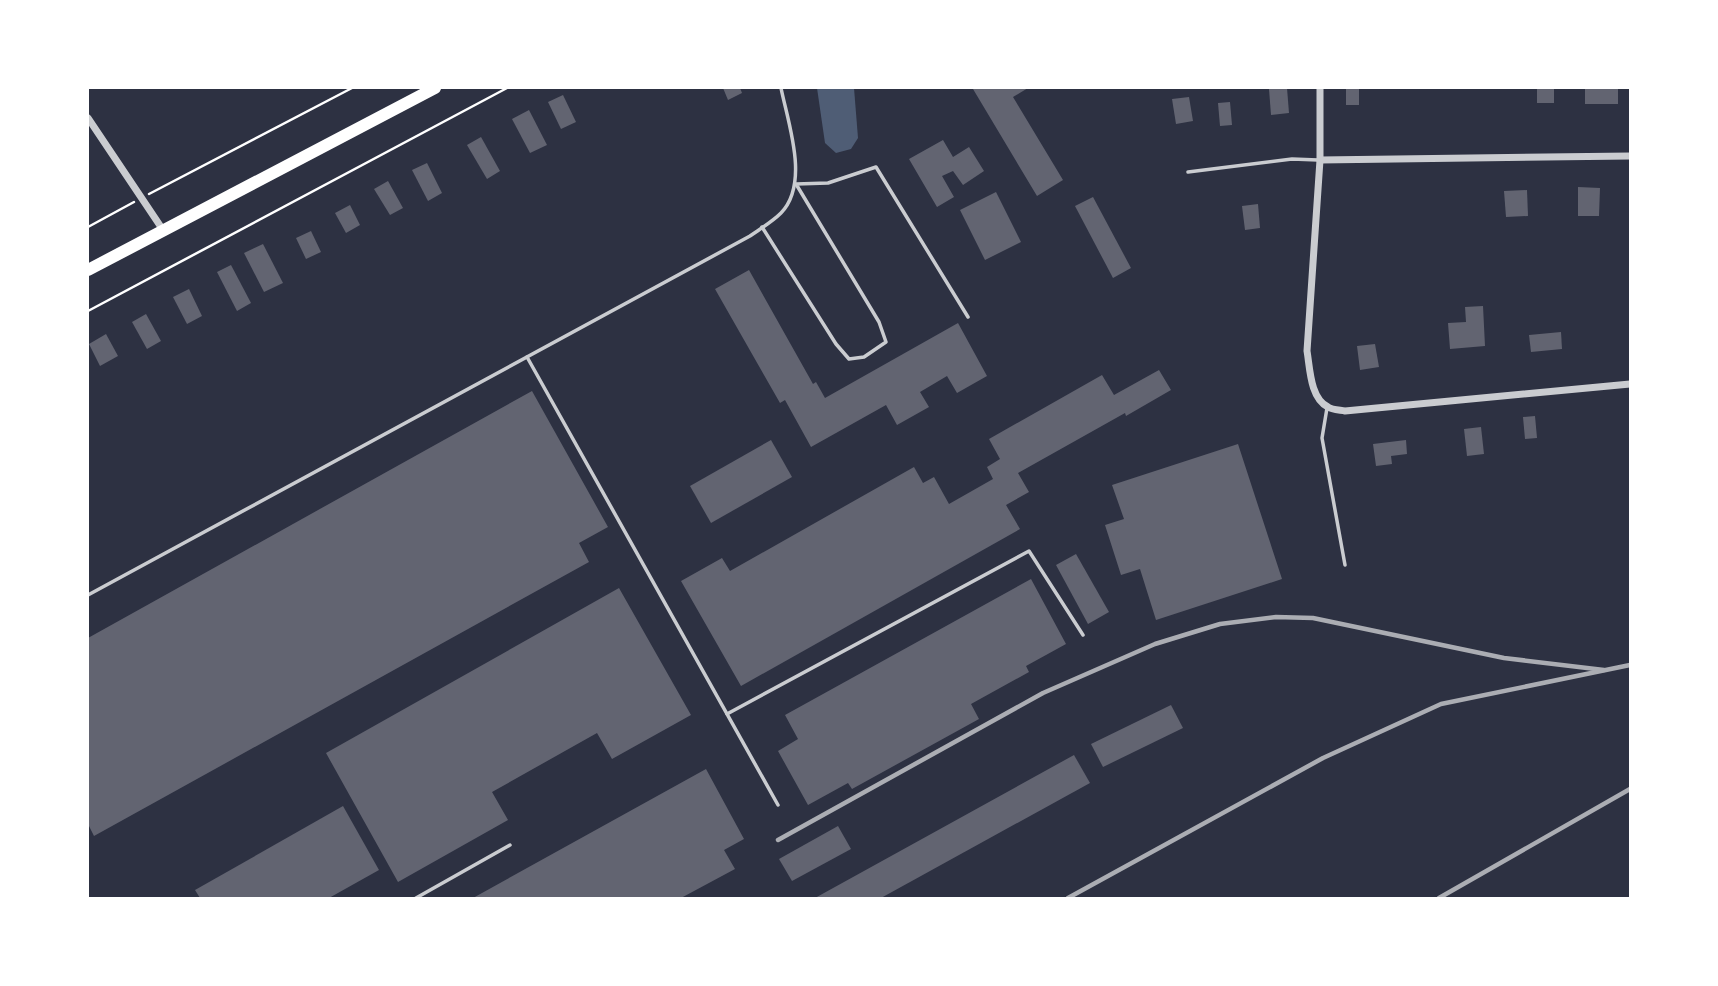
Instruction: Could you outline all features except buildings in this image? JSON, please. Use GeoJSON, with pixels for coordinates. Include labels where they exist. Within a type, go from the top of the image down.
{"type":"FeatureCollection","features":[{"type":"Feature","properties":{"kind":"main road"},"geometry":{"type":"LineString","coordinates":[[88,270],[435,88]]}},
{"type":"Feature","properties":{"kind":"street"},"geometry":{"type":"LineString","coordinates":[[1320,88],[1320,160],[1307,351],[1311,379],[1317,395],[1327,407],[1345,411],[1630,384]]}},
{"type":"Feature","properties":{"kind":"street"},"geometry":{"type":"LineString","coordinates":[[88,118],[163,230]]}},
{"type":"Feature","properties":{"kind":"street"},"geometry":{"type":"LineString","coordinates":[[1320,160],[1630,156]]}},
{"type":"Feature","properties":{"kind":"lane"},"geometry":{"type":"LineString","coordinates":[[88,595],[750,236],[782,212],[796,184],[795,153],[781,88]]}},
{"type":"Feature","properties":{"kind":"lane"},"geometry":{"type":"LineString","coordinates":[[1188,172],[1292,159],[1320,160]]}},
{"type":"Feature","properties":{"kind":"lane"},"geometry":{"type":"LineString","coordinates":[[796,184],[828,183],[876,167],[968,317]]}},
{"type":"Feature","properties":{"kind":"lane"},"geometry":{"type":"LineString","coordinates":[[762,227],[836,344],[849,359],[864,357],[886,342],[879,322],[796,184]]}},
{"type":"Feature","properties":{"kind":"lane"},"geometry":{"type":"LineString","coordinates":[[527,357],[778,805]]}},
{"type":"Feature","properties":{"kind":"lane"},"geometry":{"type":"LineString","coordinates":[[1327,407],[1322,438],[1345,565]]}},
{"type":"Feature","properties":{"kind":"lane"},"geometry":{"type":"LineString","coordinates":[[727,714],[1029,551],[1083,635]]}},
{"type":"Feature","properties":{"kind":"lane"},"geometry":{"type":"LineString","coordinates":[[416,898],[510,845]]}},
{"type":"Feature","properties":{"kind":"path"},"geometry":{"type":"LineString","coordinates":[[88,227],[352,88]]}},
{"type":"Feature","properties":{"kind":"path"},"geometry":{"type":"LineString","coordinates":[[88,312],[507,88]]}},
{"type":"Feature","properties":{"kind":"water"},"geometry":{"type":"Polygon","coordinates":[[[817,88],[854,88],[858,138],[851,149],[836,153],[825,143],[817,88]]]}},
{"type":"Feature","properties":{"kind":"railway"},"geometry":{"type":"LineString","coordinates":[[778,840],[1043,693],[1155,644],[1220,624],[1276,617],[1313,618],[1504,658],[1604,670]]}},
{"type":"Feature","properties":{"kind":"railway"},"geometry":{"type":"LineString","coordinates":[[1068,898],[1323,758],[1441,704],[1630,665]]}},
{"type":"Feature","properties":{"kind":"railway"},"geometry":{"type":"LineString","coordinates":[[1439,898],[1630,789]]}}]}
